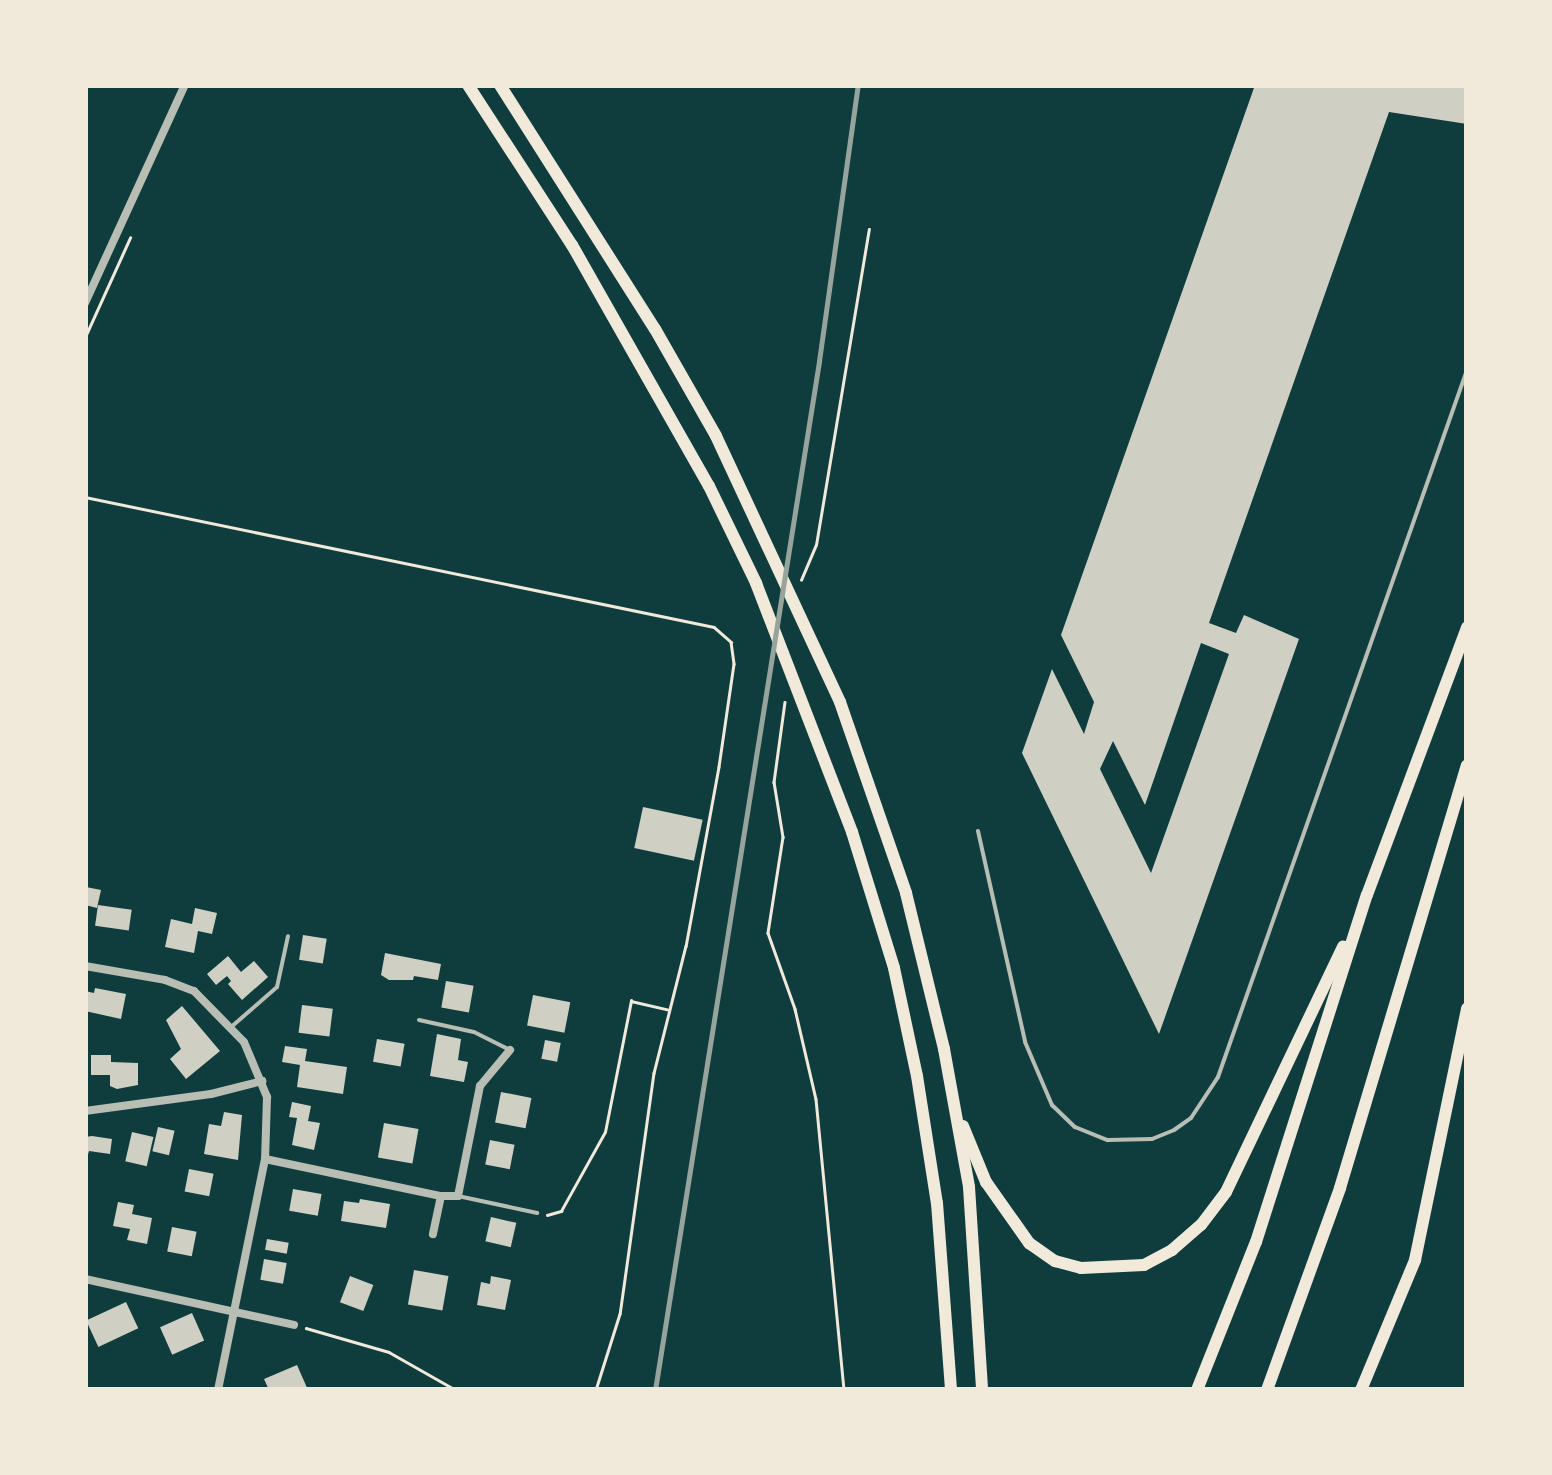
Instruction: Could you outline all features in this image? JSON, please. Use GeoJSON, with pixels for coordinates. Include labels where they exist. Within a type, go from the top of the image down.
{"type":"FeatureCollection","features":[{"type":"Feature","properties":{"kind":"highway"},"geometry":{"type":"LineString","coordinates":[[468,85],[572,244],[709,486],[801,694],[852,832],[894,968],[917,1076],[937,1203],[951,1390]]}},
{"type":"Feature","properties":{"kind":"highway"},"geometry":{"type":"LineString","coordinates":[[500,85],[655,329],[716,436],[812,634],[906,893],[954,1102],[969,1186],[982,1390]]}},
{"type":"Feature","properties":{"kind":"highway"},"geometry":{"type":"LineString","coordinates":[[1197,1390],[1256,1242],[1367,895],[1467,626]]}},
{"type":"Feature","properties":{"kind":"highway"},"geometry":{"type":"LineString","coordinates":[[1267,1390],[1345,1170],[1467,766]]}},
{"type":"Feature","properties":{"kind":"highway"},"geometry":{"type":"LineString","coordinates":[[954,1102],[986,1182],[1029,1243],[1055,1261],[1081,1268],[1144,1265],[1172,1250],[1201,1225],[1226,1192],[1367,895]]}},
{"type":"Feature","properties":{"kind":"highway"},"geometry":{"type":"LineString","coordinates":[[1361,1390],[1416,1260],[1467,1008]]}},
{"type":"Feature","properties":{"kind":"street"},"geometry":{"type":"LineString","coordinates":[[85,303],[185,85]]}},
{"type":"Feature","properties":{"kind":"street"},"geometry":{"type":"LineString","coordinates":[[85,966],[181,984],[205,1000],[230,1028],[254,1059],[262,1080],[269,1126],[265,1159],[218,1390]]}},
{"type":"Feature","properties":{"kind":"street"},"geometry":{"type":"LineString","coordinates":[[265,1159],[441,1196],[458,1196],[480,1086],[510,1050]]}},
{"type":"Feature","properties":{"kind":"street"},"geometry":{"type":"LineString","coordinates":[[85,1111],[179,1100],[262,1080]]}},
{"type":"Feature","properties":{"kind":"street"},"geometry":{"type":"LineString","coordinates":[[434,1234],[441,1196]]}},
{"type":"Feature","properties":{"kind":"street"},"geometry":{"type":"LineString","coordinates":[[85,1279],[294,1325]]}},
{"type":"Feature","properties":{"kind":"lane"},"geometry":{"type":"LineString","coordinates":[[978,831],[1026,1042],[1052,1105],[1093,1137],[1152,1139],[1174,1130],[1190,1118],[1218,1077],[1467,370]]}},
{"type":"Feature","properties":{"kind":"lane"},"geometry":{"type":"LineString","coordinates":[[230,1028],[277,987],[288,936]]}},
{"type":"Feature","properties":{"kind":"lane"},"geometry":{"type":"LineString","coordinates":[[419,1020],[490,1037],[510,1050]]}},
{"type":"Feature","properties":{"kind":"lane"},"geometry":{"type":"LineString","coordinates":[[458,1196],[537,1214]]}},
{"type":"Feature","properties":{"kind":"path"},"geometry":{"type":"LineString","coordinates":[[800,590],[802,570],[816,545],[870,229]]}},
{"type":"Feature","properties":{"kind":"path"},"geometry":{"type":"LineString","coordinates":[[85,497],[714,627],[724,634],[735,653],[719,767],[654,1073],[620,1314],[596,1390]]}},
{"type":"Feature","properties":{"kind":"path"},"geometry":{"type":"LineString","coordinates":[[787,686],[774,782],[784,837],[768,933],[795,1009],[816,1099],[844,1390]]}},
{"type":"Feature","properties":{"kind":"path"},"geometry":{"type":"LineString","coordinates":[[537,1214],[550,1216],[561,1211],[605,1132],[631,1001],[670,1011]]}},
{"type":"Feature","properties":{"kind":"path"},"geometry":{"type":"LineString","coordinates":[[294,1325],[388,1352],[456,1390]]}},
{"type":"Feature","properties":{"kind":"building"},"geometry":{"type":"Polygon","coordinates":[[[1255,85],[1467,85],[1467,124],[1389,112],[1209,623],[1236,633],[1244,615],[1299,639],[1159,1034],[1022,753],[1052,669],[1084,734],[1094,702],[1061,635],[1255,85]],[[1201,643],[1145,805],[1113,741],[1100,769],[1151,873],[1229,654],[1201,643]]]}},
{"type":"Feature","properties":{"kind":"building"},"geometry":{"type":"Polygon","coordinates":[[[643,807],[703,820],[694,861],[634,848],[643,807]]]}},
{"type":"Feature","properties":{"kind":"building"},"geometry":{"type":"Polygon","coordinates":[[[86,887],[101,890],[97,908],[85,905],[86,887]]]}},
{"type":"Feature","properties":{"kind":"building"},"geometry":{"type":"Polygon","coordinates":[[[98,905],[132,910],[129,931],[95,926],[98,905]]]}},
{"type":"Feature","properties":{"kind":"building"},"geometry":{"type":"Polygon","coordinates":[[[195,908],[217,913],[212,934],[198,931],[194,953],[165,947],[171,919],[192,924],[195,908]]]}},
{"type":"Feature","properties":{"kind":"building"},"geometry":{"type":"Polygon","coordinates":[[[303,935],[327,939],[323,963],[299,960],[303,935]]]}},
{"type":"Feature","properties":{"kind":"building"},"geometry":{"type":"Polygon","coordinates":[[[385,953],[441,964],[438,980],[414,976],[413,980],[389,980],[381,975],[385,953]]]}},
{"type":"Feature","properties":{"kind":"building"},"geometry":{"type":"Polygon","coordinates":[[[228,956],[241,972],[254,961],[268,977],[242,1000],[228,984],[231,981],[227,976],[216,985],[207,974],[228,956]]]}},
{"type":"Feature","properties":{"kind":"building"},"geometry":{"type":"Polygon","coordinates":[[[446,981],[474,986],[469,1012],[441,1008],[446,981]]]}},
{"type":"Feature","properties":{"kind":"building"},"geometry":{"type":"Polygon","coordinates":[[[95,988],[126,994],[121,1019],[85,1011],[85,991],[94,993],[95,988]]]}},
{"type":"Feature","properties":{"kind":"building"},"geometry":{"type":"Polygon","coordinates":[[[533,995],[570,1002],[564,1033],[527,1025],[533,995]]]}},
{"type":"Feature","properties":{"kind":"building"},"geometry":{"type":"Polygon","coordinates":[[[302,1005],[333,1009],[329,1037],[299,1033],[302,1005]]]}},
{"type":"Feature","properties":{"kind":"building"},"geometry":{"type":"Polygon","coordinates":[[[182,1006],[220,1051],[186,1079],[170,1059],[181,1049],[166,1020],[182,1006]]]}},
{"type":"Feature","properties":{"kind":"building"},"geometry":{"type":"Polygon","coordinates":[[[437,1034],[461,1039],[458,1060],[468,1062],[464,1082],[430,1076],[437,1034]]]}},
{"type":"Feature","properties":{"kind":"building"},"geometry":{"type":"Polygon","coordinates":[[[377,1039],[405,1044],[401,1067],[373,1062],[377,1039]]]}},
{"type":"Feature","properties":{"kind":"building"},"geometry":{"type":"Polygon","coordinates":[[[545,1040],[561,1043],[557,1062],[541,1059],[545,1040]]]}},
{"type":"Feature","properties":{"kind":"building"},"geometry":{"type":"Polygon","coordinates":[[[285,1046],[307,1049],[305,1061],[347,1067],[343,1094],[297,1087],[300,1065],[282,1062],[285,1046]]]}},
{"type":"Feature","properties":{"kind":"building"},"geometry":{"type":"Polygon","coordinates":[[[91,1055],[111,1055],[111,1062],[138,1063],[138,1085],[117,1089],[110,1086],[110,1075],[91,1075],[91,1055]]]}},
{"type":"Feature","properties":{"kind":"building"},"geometry":{"type":"Polygon","coordinates":[[[501,1092],[531,1098],[526,1128],[495,1122],[501,1092]]]}},
{"type":"Feature","properties":{"kind":"building"},"geometry":{"type":"Polygon","coordinates":[[[292,1102],[311,1106],[308,1121],[320,1123],[314,1150],[292,1145],[297,1118],[289,1117],[292,1102]]]}},
{"type":"Feature","properties":{"kind":"building"},"geometry":{"type":"Polygon","coordinates":[[[224,1112],[242,1115],[238,1160],[204,1154],[209,1124],[221,1126],[224,1112]]]}},
{"type":"Feature","properties":{"kind":"building"},"geometry":{"type":"Polygon","coordinates":[[[384,1123],[418,1129],[412,1164],[378,1157],[384,1123]]]}},
{"type":"Feature","properties":{"kind":"building"},"geometry":{"type":"Polygon","coordinates":[[[158,1127],[175,1131],[169,1155],[152,1151],[158,1127]]]}},
{"type":"Feature","properties":{"kind":"building"},"geometry":{"type":"Polygon","coordinates":[[[132,1132],[153,1137],[147,1166],[125,1161],[132,1132]]]}},
{"type":"Feature","properties":{"kind":"building"},"geometry":{"type":"Polygon","coordinates":[[[85,1137],[112,1139],[110,1154],[89,1151],[85,1165],[85,1137]]]}},
{"type":"Feature","properties":{"kind":"building"},"geometry":{"type":"Polygon","coordinates":[[[490,1140],[515,1145],[510,1169],[485,1165],[490,1140]]]}},
{"type":"Feature","properties":{"kind":"building"},"geometry":{"type":"Polygon","coordinates":[[[189,1169],[214,1174],[209,1196],[185,1192],[189,1169]]]}},
{"type":"Feature","properties":{"kind":"building"},"geometry":{"type":"Polygon","coordinates":[[[293,1189],[322,1194],[318,1216],[289,1211],[293,1189]]]}},
{"type":"Feature","properties":{"kind":"building"},"geometry":{"type":"Polygon","coordinates":[[[360,1199],[390,1204],[386,1228],[341,1221],[344,1201],[359,1203],[360,1199]]]}},
{"type":"Feature","properties":{"kind":"building"},"geometry":{"type":"Polygon","coordinates":[[[118,1202],[134,1205],[132,1214],[152,1218],[147,1244],[127,1240],[130,1229],[113,1226],[118,1202]]]}},
{"type":"Feature","properties":{"kind":"building"},"geometry":{"type":"Polygon","coordinates":[[[491,1217],[516,1223],[511,1247],[485,1241],[491,1217]]]}},
{"type":"Feature","properties":{"kind":"building"},"geometry":{"type":"Polygon","coordinates":[[[172,1227],[197,1232],[192,1256],[167,1252],[172,1227]]]}},
{"type":"Feature","properties":{"kind":"building"},"geometry":{"type":"Polygon","coordinates":[[[267,1239],[289,1243],[287,1254],[265,1250],[267,1239]]]}},
{"type":"Feature","properties":{"kind":"building"},"geometry":{"type":"Polygon","coordinates":[[[264,1259],[287,1263],[283,1284],[260,1280],[264,1259]]]}},
{"type":"Feature","properties":{"kind":"building"},"geometry":{"type":"Polygon","coordinates":[[[414,1270],[448,1276],[442,1311],[408,1304],[414,1270]]]}},
{"type":"Feature","properties":{"kind":"building"},"geometry":{"type":"Polygon","coordinates":[[[350,1276],[373,1285],[363,1311],[340,1302],[350,1276]]]}},
{"type":"Feature","properties":{"kind":"building"},"geometry":{"type":"Polygon","coordinates":[[[491,1276],[511,1280],[505,1310],[477,1305],[481,1282],[490,1284],[491,1276]]]}},
{"type":"Feature","properties":{"kind":"building"},"geometry":{"type":"Polygon","coordinates":[[[126,1302],[138,1328],[98,1347],[86,1321],[126,1302]]]}},
{"type":"Feature","properties":{"kind":"building"},"geometry":{"type":"Polygon","coordinates":[[[192,1313],[204,1340],[172,1355],[160,1327],[192,1313]]]}},
{"type":"Feature","properties":{"kind":"building"},"geometry":{"type":"Polygon","coordinates":[[[297,1365],[308,1390],[269,1390],[264,1379],[297,1365]]]}},
{"type":"Feature","properties":{"kind":"railway"},"geometry":{"type":"LineString","coordinates":[[655,1390],[819,361],[858,85]]}}]}
